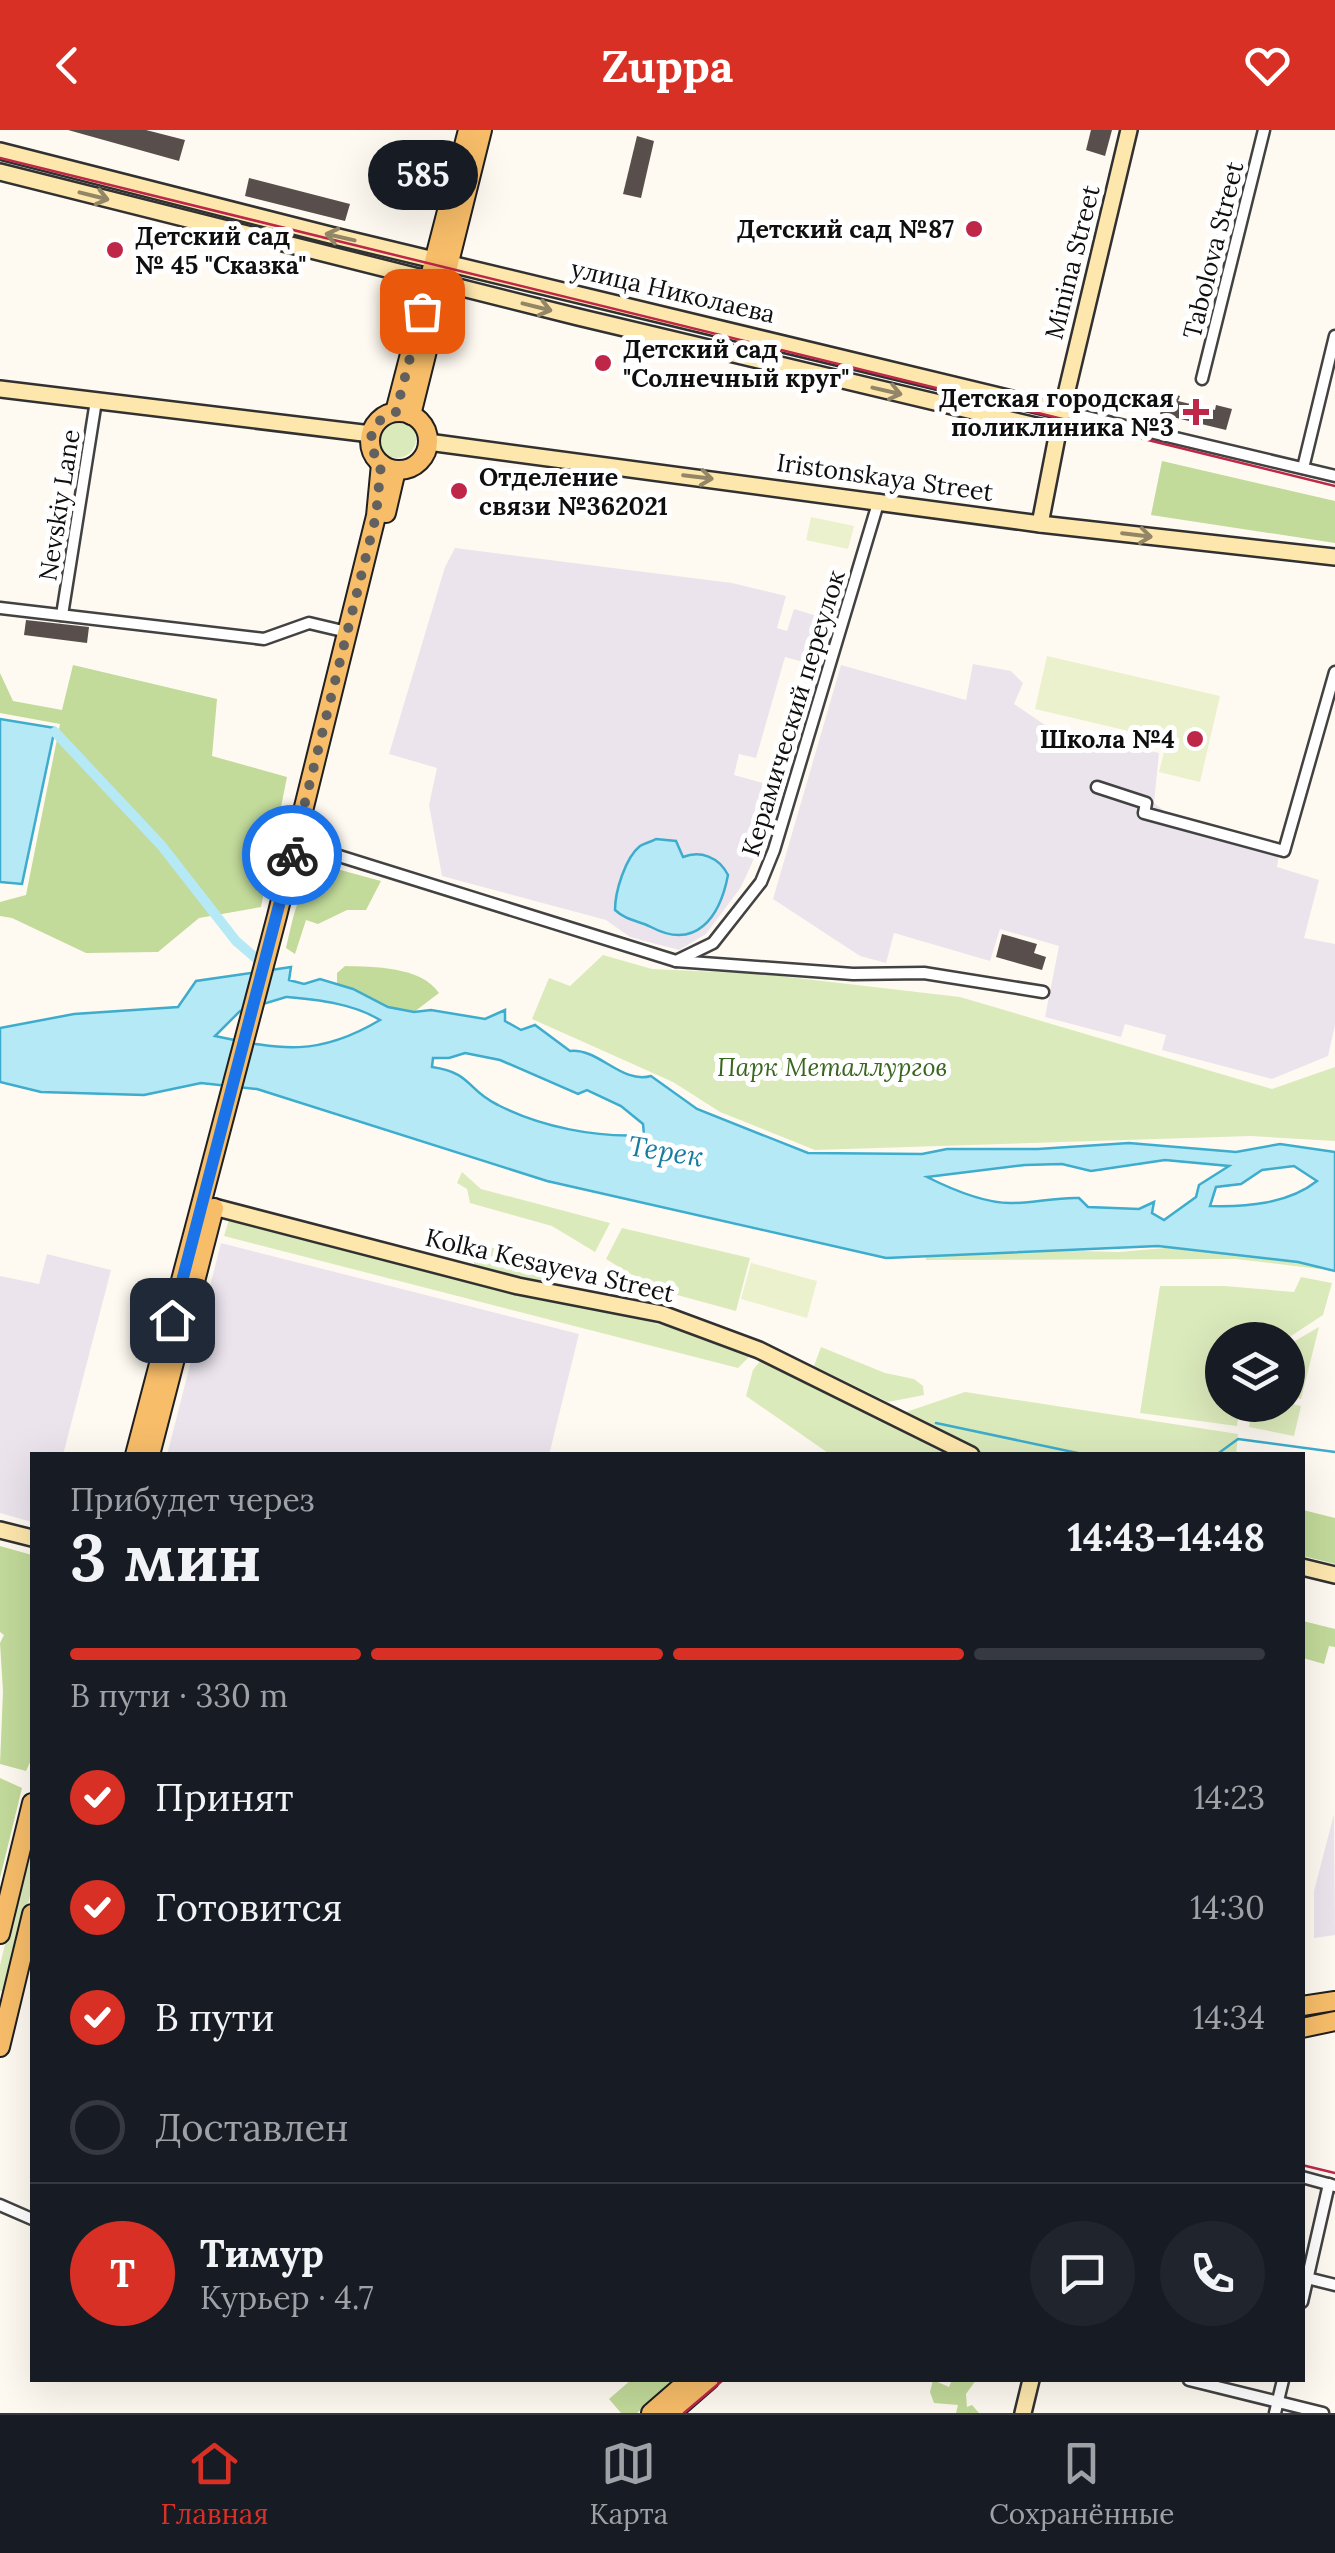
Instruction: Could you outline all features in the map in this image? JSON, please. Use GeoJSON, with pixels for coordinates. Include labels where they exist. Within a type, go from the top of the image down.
{"type":"FeatureCollection","features":[{"type":"Feature","properties":{"kind":"main road"},"geometry":{"type":"LineString","coordinates":[[442,260],[468,130]]}},
{"type":"Feature","properties":{"kind":"main road"},"geometry":{"type":"LineString","coordinates":[[403,413],[436,281],[482,130]]}},
{"type":"Feature","properties":{"kind":"main road"},"geometry":{"type":"LineString","coordinates":[[403,413],[423,426],[428,442],[426,451],[414,466],[388,467],[374,456],[371,434],[380,419],[403,413]]}},
{"type":"Feature","properties":{"kind":"main road"},"geometry":{"type":"LineString","coordinates":[[136,1452],[282,917],[388,467]]}},
{"type":"Feature","properties":{"kind":"main road"},"geometry":{"type":"LineString","coordinates":[[282,917],[304,850],[388,467]]}},
{"type":"Feature","properties":{"kind":"main road"},"geometry":{"type":"LineString","coordinates":[[151,1452],[214,1207],[234,1103]]}},
{"type":"Feature","properties":{"kind":"main road"},"geometry":{"type":"LineString","coordinates":[[0,1934],[30,1811]]}},
{"type":"Feature","properties":{"kind":"main road"},"geometry":{"type":"LineString","coordinates":[[0,2047],[30,1922]]}},
{"type":"Feature","properties":{"kind":"main road"},"geometry":{"type":"LineString","coordinates":[[1305,2006],[1335,2001]]}},
{"type":"Feature","properties":{"kind":"main road"},"geometry":{"type":"LineString","coordinates":[[1305,2027],[1335,2021]]}},
{"type":"Feature","properties":{"kind":"main road"},"geometry":{"type":"LineString","coordinates":[[651,2413],[687,2382]]}},
{"type":"Feature","properties":{"kind":"main road"},"geometry":{"type":"LineString","coordinates":[[671,2413],[707,2382]]}},
{"type":"Feature","properties":{"kind":"street","name":"Minina Street"},"geometry":{"type":"LineString","coordinates":[[1040,524],[1062,411],[1130,130]]}},
{"type":"Feature","properties":{"kind":"street","name":"Tabolova Street"},"geometry":{"type":"LineString","coordinates":[[1202,379],[1264,130]]}},
{"type":"Feature","properties":{"kind":"street","name":"улица Николаева"},"geometry":{"type":"LineString","coordinates":[[0,151],[1335,476]]}},
{"type":"Feature","properties":{"kind":"street","name":"улица Николаева"},"geometry":{"type":"LineString","coordinates":[[0,172],[1058,431]]}},
{"type":"Feature","properties":{"kind":"street"},"geometry":{"type":"LineString","coordinates":[[1302,468],[1335,336]]}},
{"type":"Feature","properties":{"kind":"street"},"geometry":{"type":"LineString","coordinates":[[0,389],[371,434]]}},
{"type":"Feature","properties":{"kind":"street","name":"Nevskiy Lane"},"geometry":{"type":"LineString","coordinates":[[62,615],[96,401]]}},
{"type":"Feature","properties":{"kind":"street","name":"Iristonskaya Street"},"geometry":{"type":"LineString","coordinates":[[428,442],[1040,524],[1335,558]]}},
{"type":"Feature","properties":{"kind":"street","name":"Керамический переулок"},"geometry":{"type":"LineString","coordinates":[[676,961],[713,943],[760,882],[774,850],[879,500]]}},
{"type":"Feature","properties":{"kind":"street"},"geometry":{"type":"LineString","coordinates":[[0,608],[264,639],[309,624],[347,632]]}},
{"type":"Feature","properties":{"kind":"street"},"geometry":{"type":"LineString","coordinates":[[1096,787],[1146,802],[1144,813],[1284,851],[1335,672]]}},
{"type":"Feature","properties":{"kind":"street"},"geometry":{"type":"LineString","coordinates":[[304,850],[323,851],[676,961],[853,974],[924,972],[1043,992]]}},
{"type":"Feature","properties":{"kind":"street","name":"Kolka Kesayeva Street"},"geometry":{"type":"LineString","coordinates":[[214,1207],[518,1286],[662,1314],[759,1350],[965,1452]]}},
{"type":"Feature","properties":{"kind":"street"},"geometry":{"type":"LineString","coordinates":[[0,1530],[30,1538]]}},
{"type":"Feature","properties":{"kind":"street"},"geometry":{"type":"LineString","coordinates":[[1305,1568],[1335,1575]]}},
{"type":"Feature","properties":{"kind":"street"},"geometry":{"type":"LineString","coordinates":[[1305,2179],[1332,2185],[1306,2277],[1335,2285]]}},
{"type":"Feature","properties":{"kind":"street"},"geometry":{"type":"LineString","coordinates":[[0,2206],[30,2218]]}},
{"type":"Feature","properties":{"kind":"street"},"geometry":{"type":"LineString","coordinates":[[1023,2413],[1031,2382]]}},
{"type":"Feature","properties":{"kind":"street"},"geometry":{"type":"LineString","coordinates":[[1195,2382],[1276,2407],[1323,2413]]}},
{"type":"Feature","properties":{"kind":"street"},"geometry":{"type":"LineString","coordinates":[[1276,2407],[1282,2382]]}},
{"type":"Feature","properties":{"kind":"shaded area"},"geometry":{"type":"Polygon","coordinates":[[[455,548],[732,583],[786,596],[777,628],[787,631],[794,609],[820,617],[807,663],[785,657],[756,758],[739,754],[734,775],[763,783],[748,834],[763,839],[741,887],[706,934],[679,950],[630,937],[606,920],[442,876],[429,805],[437,768],[389,754],[445,567],[455,548]]]}},
{"type":"Feature","properties":{"kind":"shaded area"},"geometry":{"type":"Polygon","coordinates":[[[973,664],[1011,671],[1023,683],[1014,704],[1045,725],[1159,753],[1154,803],[1170,815],[1171,823],[1279,855],[1277,867],[1319,880],[1304,938],[1335,944],[1335,1025],[1328,1056],[1272,1079],[1162,1050],[1166,1035],[1125,1024],[1121,1037],[1045,1017],[1059,946],[1000,929],[990,961],[894,933],[886,963],[860,956],[773,899],[841,665],[966,700],[973,664]]]}},
{"type":"Feature","properties":{"kind":"shaded area"},"geometry":{"type":"Polygon","coordinates":[[[221,1243],[579,1334],[550,1452],[168,1452],[221,1243]]]}},
{"type":"Feature","properties":{"kind":"shaded area"},"geometry":{"type":"Polygon","coordinates":[[[47,1254],[111,1270],[64,1452],[30,1452],[30,1521],[0,1513],[0,1276],[39,1284],[47,1254]]]}},
{"type":"Feature","properties":{"kind":"shaded area"},"geometry":{"type":"Polygon","coordinates":[[[1334,1814],[1335,1935],[1314,1938],[1314,1891],[1334,1814]]]}},
{"type":"Feature","properties":{"kind":"green space"},"geometry":{"type":"Polygon","coordinates":[[[397,420],[411,425],[416,439],[411,453],[397,458],[383,453],[378,439],[383,425],[397,420]]]}},
{"type":"Feature","properties":{"kind":"green space"},"geometry":{"type":"Polygon","coordinates":[[[1162,461],[1335,501],[1335,543],[1151,515],[1162,461]]]}},
{"type":"Feature","properties":{"kind":"green space"},"geometry":{"type":"Polygon","coordinates":[[[811,517],[854,526],[848,549],[806,540],[811,517]]]}},
{"type":"Feature","properties":{"kind":"green space"},"geometry":{"type":"Polygon","coordinates":[[[1047,656],[1220,696],[1200,782],[1159,772],[1167,740],[1035,709],[1047,656]]]}},
{"type":"Feature","properties":{"kind":"green space"},"geometry":{"type":"Polygon","coordinates":[[[73,665],[217,699],[212,756],[287,777],[261,907],[199,918],[158,952],[86,953],[0,916],[0,902],[26,895],[60,724],[0,713],[0,673],[13,701],[62,710],[73,665]]]}},
{"type":"Feature","properties":{"kind":"green space"},"geometry":{"type":"Polygon","coordinates":[[[322,865],[381,881],[366,910],[347,910],[318,924],[306,920],[295,954],[286,948],[294,914],[307,883],[322,865]]]}},
{"type":"Feature","properties":{"kind":"green space","name":"Парк Металлургов"},"geometry":{"type":"Polygon","coordinates":[[[603,955],[652,969],[762,974],[960,997],[1272,1089],[1335,1067],[1335,1141],[1251,1136],[815,1150],[720,1112],[673,1082],[532,1019],[549,978],[570,986],[603,955]]]}},
{"type":"Feature","properties":{"kind":"green space"},"geometry":{"type":"Polygon","coordinates":[[[345,966],[409,973],[431,984],[439,993],[414,1012],[388,1007],[337,984],[337,973],[345,966]]]}},
{"type":"Feature","properties":{"kind":"green space"},"geometry":{"type":"Polygon","coordinates":[[[462,1172],[481,1189],[610,1223],[595,1252],[552,1226],[470,1203],[467,1189],[457,1183],[462,1172]]]}},
{"type":"Feature","properties":{"kind":"green space"},"geometry":{"type":"Polygon","coordinates":[[[230,1216],[757,1349],[738,1368],[224,1236],[230,1216]]]}},
{"type":"Feature","properties":{"kind":"green space"},"geometry":{"type":"Polygon","coordinates":[[[622,1228],[750,1258],[736,1311],[655,1289],[606,1259],[622,1228]]]}},
{"type":"Feature","properties":{"kind":"green space"},"geometry":{"type":"Polygon","coordinates":[[[484,1246],[561,1262],[564,1269],[560,1278],[539,1281],[475,1268],[473,1256],[484,1246]]]}},
{"type":"Feature","properties":{"kind":"green space"},"geometry":{"type":"Polygon","coordinates":[[[1188,1246],[1321,1258],[1319,1269],[1236,1259],[926,1260],[925,1253],[933,1247],[1119,1252],[1188,1246]]]}},
{"type":"Feature","properties":{"kind":"green space"},"geometry":{"type":"Polygon","coordinates":[[[751,1263],[817,1281],[807,1318],[741,1299],[751,1263]]]}},
{"type":"Feature","properties":{"kind":"green space"},"geometry":{"type":"Polygon","coordinates":[[[1301,1277],[1332,1283],[1323,1315],[1305,1327],[1305,1322],[1205,1322],[1205,1422],[1140,1413],[1160,1286],[1294,1292],[1301,1277]]]}},
{"type":"Feature","properties":{"kind":"green space"},"geometry":{"type":"Polygon","coordinates":[[[1319,1327],[1305,1383],[1305,1335],[1319,1327]]]}},
{"type":"Feature","properties":{"kind":"green space"},"geometry":{"type":"Polygon","coordinates":[[[821,1347],[885,1373],[914,1379],[923,1386],[924,1395],[888,1402],[814,1366],[821,1347]]]}},
{"type":"Feature","properties":{"kind":"green space"},"geometry":{"type":"Polygon","coordinates":[[[765,1355],[954,1452],[827,1452],[746,1396],[753,1370],[765,1355]]]}},
{"type":"Feature","properties":{"kind":"green space"},"geometry":{"type":"Polygon","coordinates":[[[965,1392],[1238,1434],[1236,1452],[972,1452],[903,1413],[965,1392]]]}},
{"type":"Feature","properties":{"kind":"green space"},"geometry":{"type":"Polygon","coordinates":[[[1250,1422],[1297,1422],[1294,1436],[1249,1427],[1250,1422]]]}},
{"type":"Feature","properties":{"kind":"green space"},"geometry":{"type":"Polygon","coordinates":[[[1305,1510],[1335,1518],[1335,1564],[1305,1556],[1305,1510]]]}},
{"type":"Feature","properties":{"kind":"green space"},"geometry":{"type":"Polygon","coordinates":[[[0,1546],[30,1554],[30,1762],[26,1771],[0,1764],[0,1643],[4,1635],[0,1632],[0,1546]]]}},
{"type":"Feature","properties":{"kind":"green space"},"geometry":{"type":"Polygon","coordinates":[[[1305,1622],[1335,1629],[1335,1647],[1329,1646],[1324,1664],[1305,1659],[1305,1622]]]}},
{"type":"Feature","properties":{"kind":"green space"},"geometry":{"type":"Polygon","coordinates":[[[0,1778],[22,1788],[0,1878],[0,1778]]]}},
{"type":"Feature","properties":{"kind":"green space"},"geometry":{"type":"Polygon","coordinates":[[[30,1840],[30,1895],[7,1992],[0,1991],[0,1965],[30,1840]]]}},
{"type":"Feature","properties":{"kind":"green space"},"geometry":{"type":"Polygon","coordinates":[[[629,2382],[674,2382],[637,2413],[621,2413],[609,2399],[629,2382]]]}},
{"type":"Feature","properties":{"kind":"green space"},"geometry":{"type":"Polygon","coordinates":[[[932,2382],[949,2387],[951,2382],[975,2382],[966,2394],[967,2407],[972,2405],[979,2413],[956,2413],[958,2405],[934,2403],[930,2392],[932,2382]]]}},
{"type":"Feature","properties":{"kind":"water"},"geometry":{"type":"Polygon","coordinates":[[[0,719],[55,728],[22,884],[0,882],[0,719]]]}},
{"type":"Feature","properties":{"kind":"water"},"geometry":{"type":"Polygon","coordinates":[[[656,839],[676,841],[683,857],[708,857],[728,875],[712,916],[693,932],[667,933],[615,910],[625,867],[640,846],[656,839]]]}},
{"type":"Feature","properties":{"kind":"water","name":"Терек"},"geometry":{"type":"Polygon","coordinates":[[[291,967],[289,980],[304,984],[320,979],[353,989],[388,1007],[485,1019],[505,1010],[505,1021],[521,1030],[535,1025],[570,1051],[591,1055],[630,1075],[651,1076],[697,1109],[808,1153],[922,1154],[947,1149],[1129,1143],[1236,1152],[1280,1144],[1335,1152],[1335,1271],[1298,1262],[1158,1246],[886,1258],[547,1181],[257,1089],[201,1083],[144,1095],[41,1092],[0,1082],[0,1028],[74,1014],[178,1007],[196,981],[291,967]],[[286,997],[240,1011],[215,1036],[260,1045],[299,1047],[337,1040],[380,1020],[346,1006],[286,997]],[[465,1053],[433,1058],[432,1067],[455,1073],[488,1099],[515,1113],[570,1129],[644,1135],[643,1124],[621,1106],[587,1090],[578,1094],[500,1060],[465,1053]],[[1165,1160],[1091,1171],[1062,1164],[1025,1165],[927,1177],[969,1195],[1003,1203],[1079,1198],[1088,1207],[1139,1209],[1154,1202],[1152,1213],[1164,1220],[1196,1197],[1199,1185],[1229,1166],[1165,1160]],[[1294,1166],[1262,1170],[1241,1184],[1216,1187],[1210,1206],[1266,1203],[1293,1195],[1317,1181],[1294,1166]]]}},
{"type":"Feature","properties":{"kind":"building"},"geometry":{"type":"Polygon","coordinates":[[[68,130],[146,130],[185,140],[179,161],[68,130]]]}},
{"type":"Feature","properties":{"kind":"building"},"geometry":{"type":"Polygon","coordinates":[[[1091,130],[1112,130],[1105,156],[1086,150],[1091,130]]]}},
{"type":"Feature","properties":{"kind":"building"},"geometry":{"type":"Polygon","coordinates":[[[637,136],[654,141],[641,198],[623,194],[637,136]]]}},
{"type":"Feature","properties":{"kind":"building"},"geometry":{"type":"Polygon","coordinates":[[[249,178],[350,204],[345,221],[245,196],[249,178]]]}},
{"type":"Feature","properties":{"kind":"building","name":"Детская городская поликлиника №3"},"geometry":{"type":"Polygon","coordinates":[[[1166,392],[1180,396],[1178,401],[1215,410],[1216,405],[1232,409],[1226,430],[1160,414],[1166,392]]]}},
{"type":"Feature","properties":{"kind":"building"},"geometry":{"type":"Polygon","coordinates":[[[26,620],[89,627],[87,643],[24,635],[26,620]]]}},
{"type":"Feature","properties":{"kind":"building"},"geometry":{"type":"Polygon","coordinates":[[[1002,934],[1037,944],[1034,953],[1046,957],[1042,970],[996,957],[1002,934]]]}},
{"type":"Feature","properties":{"kind":"waterway"},"geometry":{"type":"LineString","coordinates":[[55,732],[161,845],[236,941],[265,966]]}},
{"type":"Feature","properties":{"kind":"waterway"},"geometry":{"type":"LineString","coordinates":[[936,1423],[1073,1452]]}},
{"type":"Feature","properties":{"kind":"waterway"},"geometry":{"type":"LineString","coordinates":[[1220,1452],[1238,1439],[1335,1452]]}},
{"type":"Feature","properties":{"kind":"tram line"},"geometry":{"type":"LineString","coordinates":[[0,158],[1335,486]]}},
{"type":"Feature","properties":{"kind":"tram line"},"geometry":{"type":"LineString","coordinates":[[1305,2166],[1335,2173]]}},
{"type":"Feature","properties":{"kind":"tram line"},"geometry":{"type":"LineString","coordinates":[[684,2413],[721,2382]]}},
{"type":"Feature","properties":{"kind":"way so far"},"geometry":{"type":"LineString","coordinates":[[292,855],[376,516],[381,464],[370,445],[371,434],[380,419],[396,412],[422,311]]}},
{"type":"Feature","properties":{"kind":"place","name":"Детский сад №87"},"geometry":{"type":"Point","coordinates":[974,229]}},
{"type":"Feature","properties":{"kind":"place","name":"Детский сад № 45 \"Сказка\""},"geometry":{"type":"Point","coordinates":[115,250]}},
{"type":"Feature","properties":{"kind":"place","name":"585"},"geometry":{"type":"Point","coordinates":[422,311]}},
{"type":"Feature","properties":{"kind":"place","name":"Детский сад \"Солнечный круг\""},"geometry":{"type":"Point","coordinates":[603,363]}},
{"type":"Feature","properties":{"kind":"place","name":"Детская городская поликлиника №3"},"geometry":{"type":"Point","coordinates":[1196,412]}},
{"type":"Feature","properties":{"kind":"place","name":"Отделение связи №362021"},"geometry":{"type":"Point","coordinates":[459,491]}},
{"type":"Feature","properties":{"kind":"place","name":"Школа №4"},"geometry":{"type":"Point","coordinates":[1195,739]}},
{"type":"Feature","properties":{"kind":"route"},"geometry":{"type":"LineString","coordinates":[[172,1320],[292,855]]}}]}
